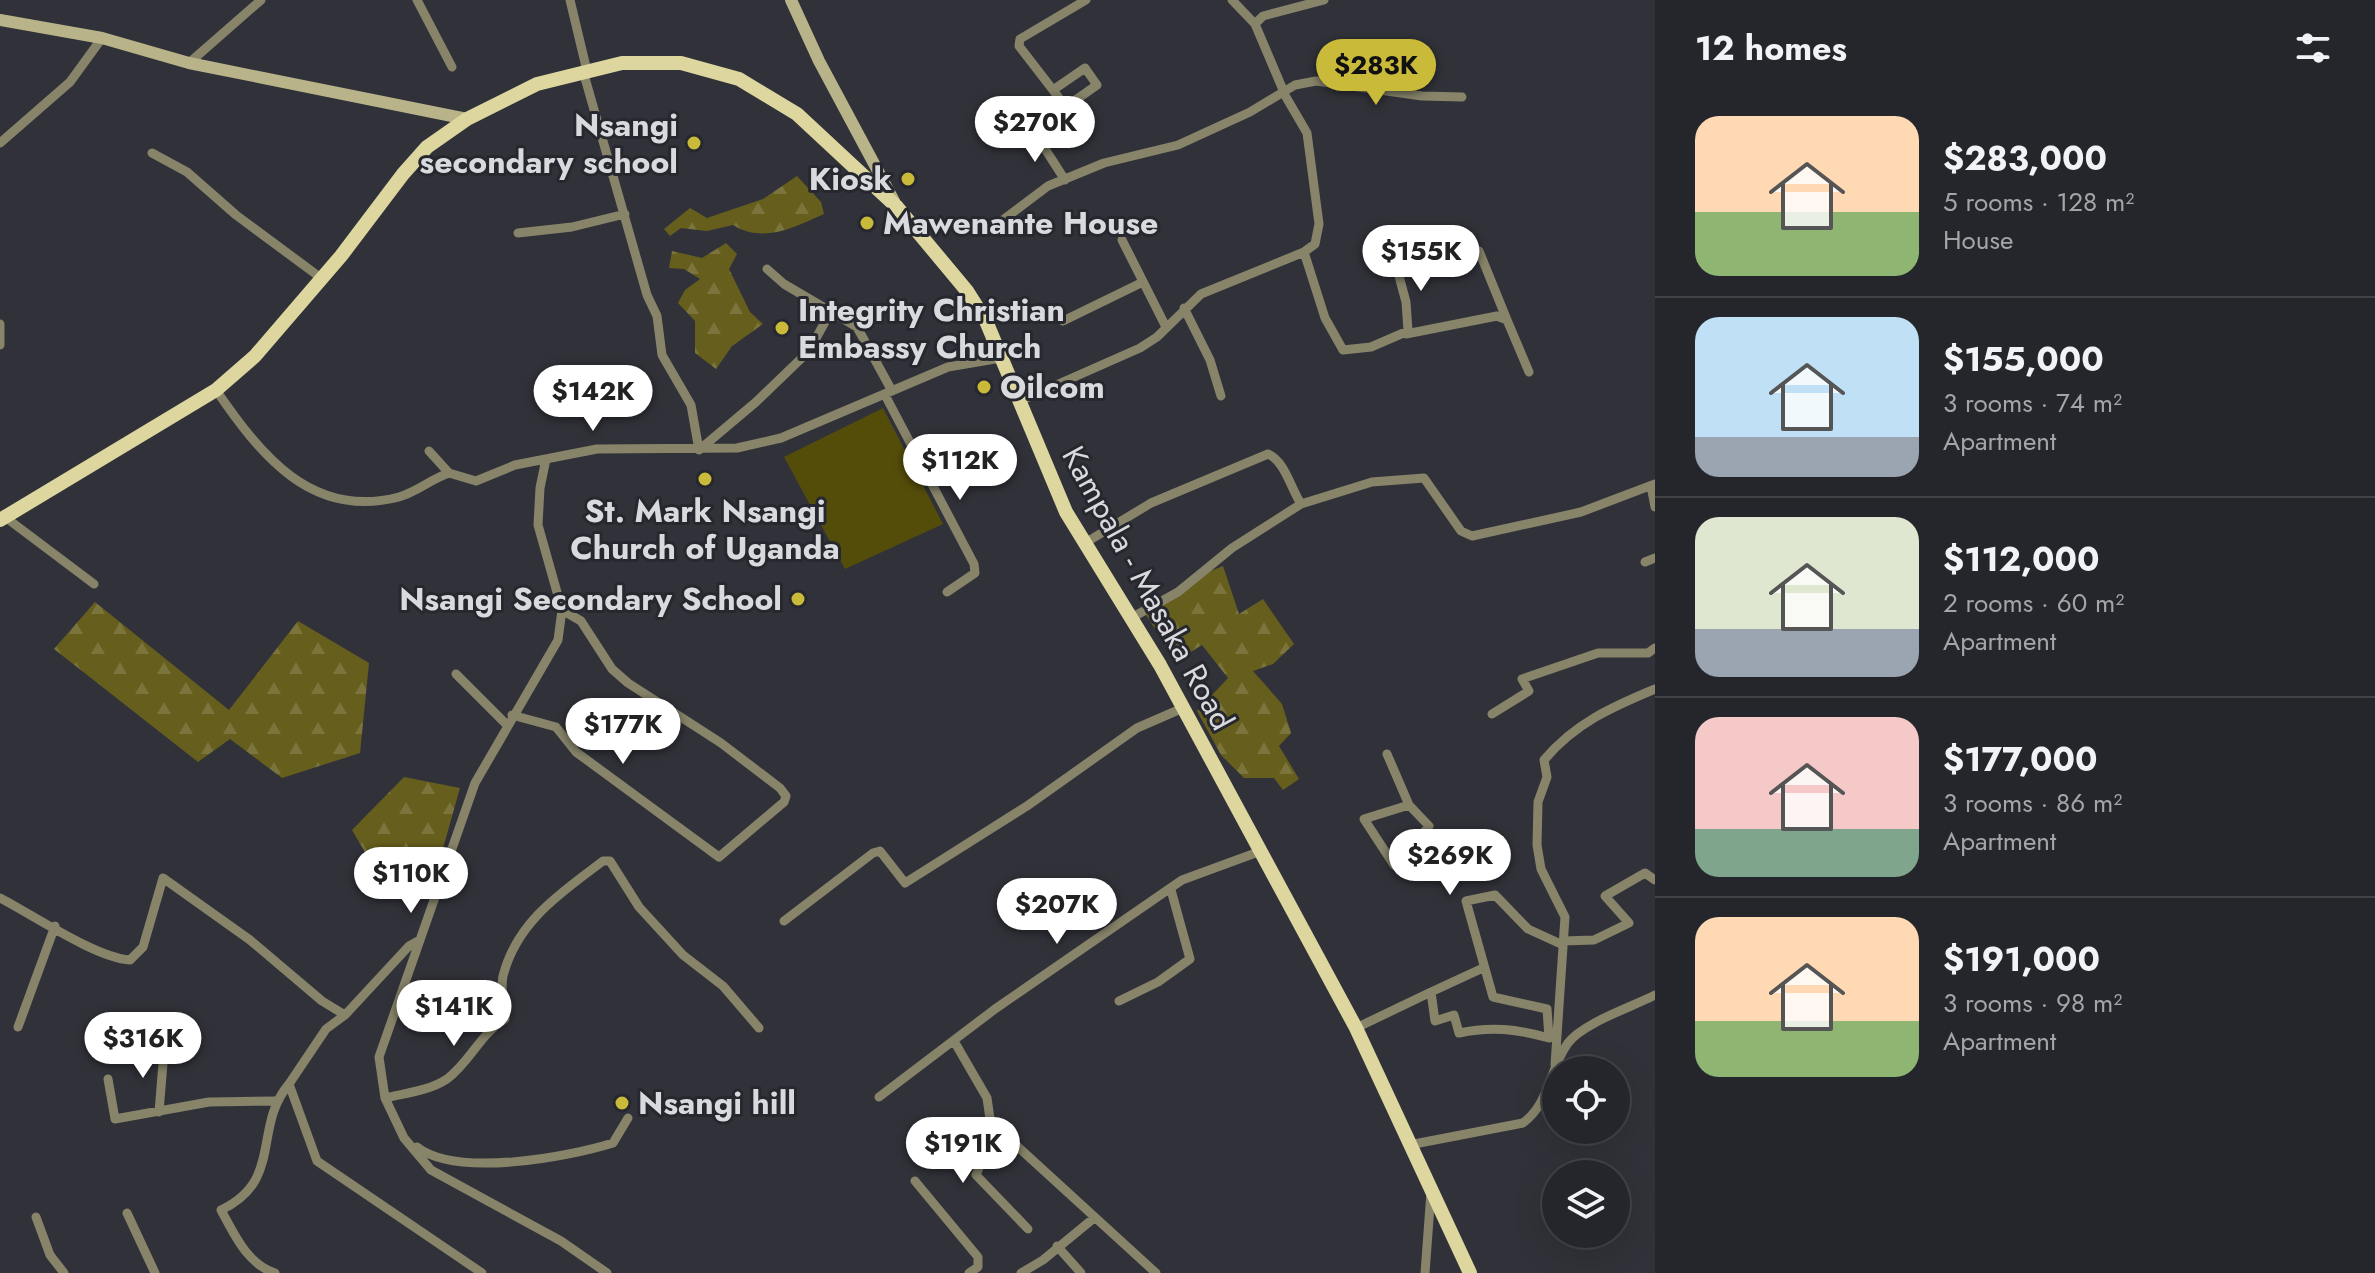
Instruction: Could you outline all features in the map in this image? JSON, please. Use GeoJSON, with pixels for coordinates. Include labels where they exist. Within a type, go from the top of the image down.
{"type":"FeatureCollection","features":[{"type":"Feature","properties":{"kind":"main road","name":"Kampala - Masaka Road"},"geometry":{"type":"LineString","coordinates":[[2,519],[216,390],[255,356],[427,147],[467,119],[537,84],[622,63],[681,63],[739,79],[797,114],[897,207],[967,291],[986,321],[1066,512],[1133,617],[1356,1028],[1470,1273]]}},
{"type":"Feature","properties":{"kind":"street"},"geometry":{"type":"LineString","coordinates":[[189,63],[261,0]]}},
{"type":"Feature","properties":{"kind":"street"},"geometry":{"type":"LineString","coordinates":[[417,0],[452,67]]}},
{"type":"Feature","properties":{"kind":"street"},"geometry":{"type":"LineString","coordinates":[[570,0],[585,71],[647,295],[657,316],[662,355],[691,405],[699,450]]}},
{"type":"Feature","properties":{"kind":"street"},"geometry":{"type":"LineString","coordinates":[[791,0],[819,61],[897,207]]}},
{"type":"Feature","properties":{"kind":"street"},"geometry":{"type":"LineString","coordinates":[[1065,106],[1019,46],[1020,39],[1086,0]]}},
{"type":"Feature","properties":{"kind":"street"},"geometry":{"type":"LineString","coordinates":[[1020,401],[1140,348],[1201,294],[1304,252],[1319,236],[1307,133],[1255,24],[1232,0]]}},
{"type":"Feature","properties":{"kind":"street"},"geometry":{"type":"LineString","coordinates":[[1255,24],[1263,16],[1324,0]]}},
{"type":"Feature","properties":{"kind":"street"},"geometry":{"type":"LineString","coordinates":[[0,20],[102,38],[189,63],[467,119]]}},
{"type":"Feature","properties":{"kind":"street"},"geometry":{"type":"LineString","coordinates":[[0,143],[70,82],[102,38]]}},
{"type":"Feature","properties":{"kind":"street"},"geometry":{"type":"LineString","coordinates":[[1053,90],[1085,68],[1097,85],[1033,130],[1065,180]]}},
{"type":"Feature","properties":{"kind":"street"},"geometry":{"type":"LineString","coordinates":[[1004,219],[1048,186],[1104,163],[1178,145],[1250,112],[1285,89],[1316,81],[1422,96],[1462,97]]}},
{"type":"Feature","properties":{"kind":"street"},"geometry":{"type":"LineString","coordinates":[[152,153],[187,172],[236,215],[321,278]]}},
{"type":"Feature","properties":{"kind":"street"},"geometry":{"type":"LineString","coordinates":[[518,233],[572,227],[625,214]]}},
{"type":"Feature","properties":{"kind":"street"},"geometry":{"type":"LineString","coordinates":[[1122,240],[1166,327]]}},
{"type":"Feature","properties":{"kind":"street"},"geometry":{"type":"LineString","coordinates":[[1453,253],[1479,251],[1529,372]]}},
{"type":"Feature","properties":{"kind":"street"},"geometry":{"type":"LineString","coordinates":[[1304,252],[1325,318],[1343,350],[1371,347],[1405,334],[1497,316],[1507,320]]}},
{"type":"Feature","properties":{"kind":"street"},"geometry":{"type":"LineString","coordinates":[[1396,265],[1408,314],[1409,326],[1405,334]]}},
{"type":"Feature","properties":{"kind":"street"},"geometry":{"type":"LineString","coordinates":[[767,269],[857,327],[974,564],[975,573],[947,592]]}},
{"type":"Feature","properties":{"kind":"street"},"geometry":{"type":"LineString","coordinates":[[1063,321],[1143,282]]}},
{"type":"Feature","properties":{"kind":"street"},"geometry":{"type":"LineString","coordinates":[[1184,308],[1210,360],[1221,396]]}},
{"type":"Feature","properties":{"kind":"street"},"geometry":{"type":"LineString","coordinates":[[699,450],[756,402],[809,351],[831,311]]}},
{"type":"Feature","properties":{"kind":"street"},"geometry":{"type":"LineString","coordinates":[[0,324],[0,345]]}},
{"type":"Feature","properties":{"kind":"street"},"geometry":{"type":"LineString","coordinates":[[429,451],[449,473],[476,481],[515,465],[615,447],[737,448],[781,438],[948,367],[1001,358]]}},
{"type":"Feature","properties":{"kind":"street"},"geometry":{"type":"LineString","coordinates":[[216,390],[258,449],[283,472],[327,495],[349,502],[397,498],[449,473]]}},
{"type":"Feature","properties":{"kind":"street"},"geometry":{"type":"LineString","coordinates":[[1085,543],[1151,503],[1268,454],[1282,468],[1301,504]]}},
{"type":"Feature","properties":{"kind":"street"},"geometry":{"type":"LineString","coordinates":[[546,459],[540,488],[538,525],[562,610],[558,640],[506,724],[475,783],[379,1057],[385,1098],[404,1138],[431,1170],[561,1241],[607,1273]]}},
{"type":"Feature","properties":{"kind":"street"},"geometry":{"type":"LineString","coordinates":[[1133,617],[1178,592],[1252,534],[1301,504],[1372,482],[1424,478],[1461,531],[1481,536],[1581,512],[1653,485],[1655,507]]}},
{"type":"Feature","properties":{"kind":"street"},"geometry":{"type":"LineString","coordinates":[[2,519],[94,584]]}},
{"type":"Feature","properties":{"kind":"street"},"geometry":{"type":"LineString","coordinates":[[512,715],[556,727],[576,752],[719,857],[784,802],[786,796],[780,788],[721,743],[628,683],[612,669],[581,621],[562,610]]}},
{"type":"Feature","properties":{"kind":"street"},"geometry":{"type":"LineString","coordinates":[[1492,714],[1529,691],[1522,679],[1598,653],[1648,653],[1655,648]]}},
{"type":"Feature","properties":{"kind":"street"},"geometry":{"type":"LineString","coordinates":[[456,674],[506,724]]}},
{"type":"Feature","properties":{"kind":"street"},"geometry":{"type":"LineString","coordinates":[[1556,1056],[1565,917],[1541,869],[1537,845],[1538,802],[1547,777],[1544,760],[1560,741],[1589,718],[1655,689]]}},
{"type":"Feature","properties":{"kind":"street"},"geometry":{"type":"LineString","coordinates":[[784,921],[873,853],[880,851],[905,883],[1027,806],[1137,728],[1183,708]]}},
{"type":"Feature","properties":{"kind":"street"},"geometry":{"type":"LineString","coordinates":[[1387,754],[1409,805],[1429,826],[1417,841],[1422,853],[1394,865],[1364,819],[1409,805]]}},
{"type":"Feature","properties":{"kind":"street"},"geometry":{"type":"LineString","coordinates":[[879,1097],[1052,969],[1194,873],[1261,851]]}},
{"type":"Feature","properties":{"kind":"street"},"geometry":{"type":"LineString","coordinates":[[385,1098],[426,1089],[447,1079],[490,1028],[505,1019],[503,977],[524,932],[539,910],[603,861],[610,861],[639,907],[683,955],[723,986],[759,1028]]}},
{"type":"Feature","properties":{"kind":"street"},"geometry":{"type":"LineString","coordinates":[[1431,992],[1435,1021],[1454,1015],[1459,1033],[1500,1028],[1549,1038],[1547,1009],[1493,997],[1466,901],[1495,895],[1528,929],[1563,943],[1594,940],[1629,923],[1605,896],[1645,873],[1655,880]]}},
{"type":"Feature","properties":{"kind":"street"},"geometry":{"type":"LineString","coordinates":[[0,898],[118,959],[130,960],[143,947],[163,878],[250,940],[322,1001],[345,1015]]}},
{"type":"Feature","properties":{"kind":"street"},"geometry":{"type":"LineString","coordinates":[[1119,1001],[1158,982],[1190,959],[1171,890]]}},
{"type":"Feature","properties":{"kind":"street"},"geometry":{"type":"LineString","coordinates":[[18,1027],[55,926]]}},
{"type":"Feature","properties":{"kind":"street"},"geometry":{"type":"LineString","coordinates":[[275,1273],[262,1269],[251,1258],[221,1210],[249,1189],[265,1165],[275,1101],[326,1029],[345,1015],[409,946],[420,940]]}},
{"type":"Feature","properties":{"kind":"street"},"geometry":{"type":"LineString","coordinates":[[1356,1028],[1483,968]]}},
{"type":"Feature","properties":{"kind":"street"},"geometry":{"type":"LineString","coordinates":[[1561,1056],[1577,1034],[1655,995]]}},
{"type":"Feature","properties":{"kind":"street"},"geometry":{"type":"LineString","coordinates":[[954,1041],[987,1098],[991,1121],[1009,1142],[1094,1218],[1106,1225],[1156,1273]]}},
{"type":"Feature","properties":{"kind":"street"},"geometry":{"type":"LineString","coordinates":[[159,1112],[164,1051]]}},
{"type":"Feature","properties":{"kind":"street"},"geometry":{"type":"LineString","coordinates":[[108,1079],[115,1119],[209,1102],[275,1101]]}},
{"type":"Feature","properties":{"kind":"street"},"geometry":{"type":"LineString","coordinates":[[289,1084],[317,1161],[482,1273]]}},
{"type":"Feature","properties":{"kind":"street"},"geometry":{"type":"LineString","coordinates":[[1409,1145],[1523,1123],[1536,1113],[1542,1098]]}},
{"type":"Feature","properties":{"kind":"street"},"geometry":{"type":"LineString","coordinates":[[404,1138],[422,1151],[443,1158],[526,1163],[613,1143],[628,1118]]}},
{"type":"Feature","properties":{"kind":"street"},"geometry":{"type":"LineString","coordinates":[[1009,1142],[982,1161],[976,1175],[1028,1229]]}},
{"type":"Feature","properties":{"kind":"street"},"geometry":{"type":"LineString","coordinates":[[915,1181],[978,1257],[978,1267],[969,1273]]}},
{"type":"Feature","properties":{"kind":"street"},"geometry":{"type":"LineString","coordinates":[[1425,1273],[1431,1192]]}},
{"type":"Feature","properties":{"kind":"street"},"geometry":{"type":"LineString","coordinates":[[127,1213],[155,1273]]}},
{"type":"Feature","properties":{"kind":"street"},"geometry":{"type":"LineString","coordinates":[[36,1217],[50,1255],[64,1273]]}},
{"type":"Feature","properties":{"kind":"street"},"geometry":{"type":"LineString","coordinates":[[1021,1273],[1094,1218]]}},
{"type":"Feature","properties":{"kind":"street"},"geometry":{"type":"LineString","coordinates":[[1057,1246],[1081,1273]]}},
{"type":"Feature","properties":{"kind":"green space"},"geometry":{"type":"Polygon","coordinates":[[[797,176],[821,202],[824,214],[779,232],[756,233],[733,225],[707,231],[681,228],[670,236],[664,229],[690,208],[707,218],[763,199],[797,176]]]}},
{"type":"Feature","properties":{"kind":"green space"},"geometry":{"type":"Polygon","coordinates":[[[726,243],[737,254],[729,269],[750,312],[763,324],[732,346],[716,369],[695,353],[695,321],[678,303],[685,290],[700,279],[684,269],[669,268],[672,251],[702,258],[726,243]]]}},
{"type":"Feature","properties":{"kind":"green space"},"geometry":{"type":"Polygon","coordinates":[[[1223,566],[1239,614],[1263,599],[1294,644],[1273,664],[1253,671],[1282,704],[1291,733],[1279,746],[1299,779],[1283,790],[1274,778],[1244,778],[1221,755],[1197,711],[1228,678],[1202,645],[1176,661],[1144,612],[1193,578],[1223,566]]]}},
{"type":"Feature","properties":{"kind":"green space"},"geometry":{"type":"Polygon","coordinates":[[[95,602],[229,710],[298,621],[369,663],[360,753],[282,778],[230,739],[198,762],[54,649],[95,602]]]}},
{"type":"Feature","properties":{"kind":"green space"},"geometry":{"type":"Polygon","coordinates":[[[404,777],[460,788],[440,859],[386,888],[352,830],[404,777]]]}},
{"type":"Feature","properties":{"kind":"shaded area"},"geometry":{"type":"Polygon","coordinates":[[[883,408],[943,524],[845,569],[784,457],[883,408]]]}},
{"type":"Feature","properties":{"kind":"place","name":"Nsangi secondary school"},"geometry":{"type":"Point","coordinates":[694,143]}},
{"type":"Feature","properties":{"kind":"place","name":"Kiosk"},"geometry":{"type":"Point","coordinates":[908,179]}},
{"type":"Feature","properties":{"kind":"place","name":"Mawenante House"},"geometry":{"type":"Point","coordinates":[867,223]}},
{"type":"Feature","properties":{"kind":"place","name":"Integrity Christian Embassy Church"},"geometry":{"type":"Point","coordinates":[782,328]}},
{"type":"Feature","properties":{"kind":"place","name":"Oilcom"},"geometry":{"type":"Point","coordinates":[984,387]}},
{"type":"Feature","properties":{"kind":"place","name":"St. Mark Nsangi Church of Uganda"},"geometry":{"type":"Point","coordinates":[705,479]}},
{"type":"Feature","properties":{"kind":"place","name":"Nsangi Secondary School"},"geometry":{"type":"Point","coordinates":[798,599]}},
{"type":"Feature","properties":{"kind":"place","name":"Nsangi hill"},"geometry":{"type":"Point","coordinates":[622,1103]}}]}
